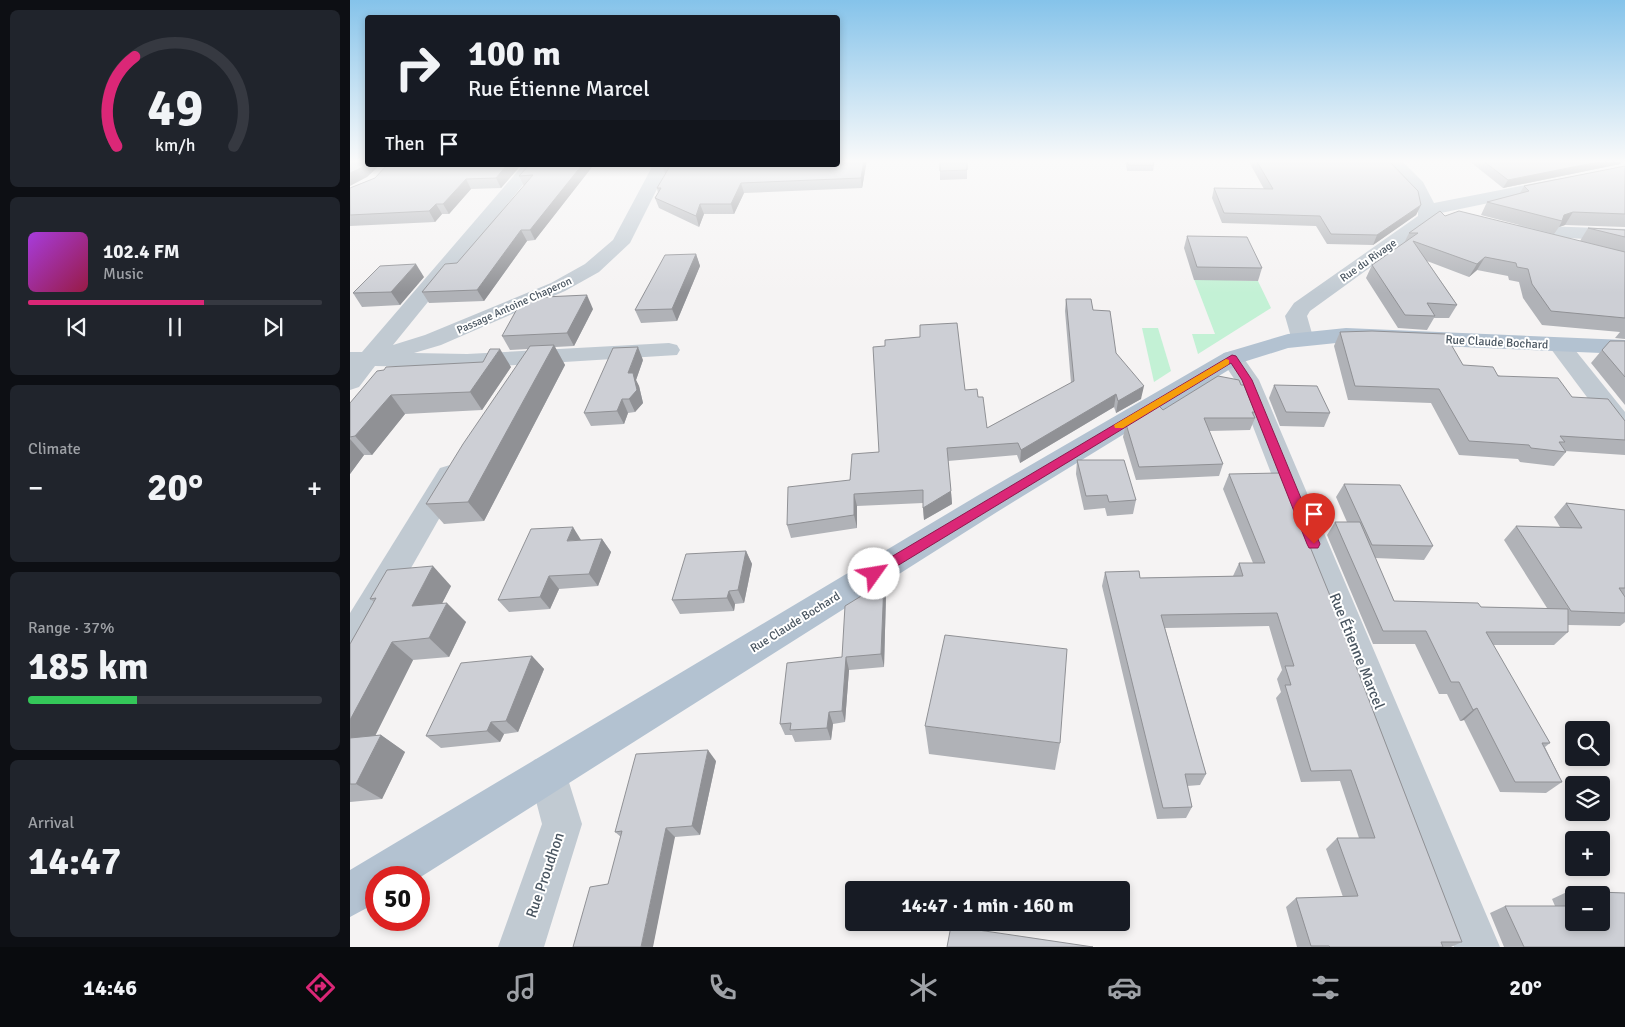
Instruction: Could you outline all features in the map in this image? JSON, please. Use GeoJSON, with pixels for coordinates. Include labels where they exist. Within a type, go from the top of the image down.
{"type":"FeatureCollection","features":[{"type":"Feature","properties":{"kind":"main road","name":"Rue Claude Bochard"},"geometry":{"type":"LineString","coordinates":[[398,866],[987,504],[1232,358],[1260,347],[1302,337],[1364,334],[1625,348]]}},
{"type":"Feature","properties":{"kind":"main road","name":"Rue Claude Bochard"},"geometry":{"type":"LineString","coordinates":[[350,895],[365,886]]}},
{"type":"Feature","properties":{"kind":"street"},"geometry":{"type":"LineString","coordinates":[[350,382],[361,359],[496,204]]}},
{"type":"Feature","properties":{"kind":"street","name":"Passage Antoine Chaperon"},"geometry":{"type":"LineString","coordinates":[[361,359],[433,340],[558,287],[592,268],[621,244],[641,204]]}},
{"type":"Feature","properties":{"kind":"street"},"geometry":{"type":"LineString","coordinates":[[1426,204],[1428,210]]}},
{"type":"Feature","properties":{"kind":"street"},"geometry":{"type":"LineString","coordinates":[[1428,210],[1457,204]]}},
{"type":"Feature","properties":{"kind":"street"},"geometry":{"type":"LineString","coordinates":[[1428,210],[1474,220]]}},
{"type":"Feature","properties":{"kind":"street","name":"Rue du Rivage"},"geometry":{"type":"LineString","coordinates":[[1302,337],[1296,316],[1301,307],[1427,218],[1428,210]]}},
{"type":"Feature","properties":{"kind":"street"},"geometry":{"type":"LineString","coordinates":[[1587,251],[1506,229],[1625,235]]}},
{"type":"Feature","properties":{"kind":"street"},"geometry":{"type":"LineString","coordinates":[[1559,345],[1625,430]]}},
{"type":"Feature","properties":{"kind":"street"},"geometry":{"type":"LineString","coordinates":[[361,359],[467,361],[669,350]]}},
{"type":"Feature","properties":{"kind":"street"},"geometry":{"type":"LineString","coordinates":[[516,381],[532,358]]}},
{"type":"Feature","properties":{"kind":"street","name":"Rue Étienne Marcel"},"geometry":{"type":"LineString","coordinates":[[1232,358],[1247,380],[1477,947]]}},
{"type":"Feature","properties":{"kind":"street"},"geometry":{"type":"LineString","coordinates":[[350,643],[462,455]]}},
{"type":"Feature","properties":{"kind":"street","name":"Rue Proudhon"},"geometry":{"type":"LineString","coordinates":[[521,947],[562,824],[548,774]]}},
{"type":"Feature","properties":{"kind":"green space"},"geometry":{"type":"Polygon","coordinates":[[[1194,279],[1258,281],[1271,308],[1198,354],[1192,334],[1215,334],[1194,279]]]}},
{"type":"Feature","properties":{"kind":"green space"},"geometry":{"type":"Polygon","coordinates":[[[1142,328],[1158,328],[1171,371],[1154,382],[1142,328]]]}},
{"type":"Feature","properties":{"kind":"building"},"geometry":{"type":"Polygon","coordinates":[[[350,204],[436,204],[429,211],[350,215],[350,204]]]}},
{"type":"Feature","properties":{"kind":"building"},"geometry":{"type":"Polygon","coordinates":[[[508,204],[551,204],[530,230],[521,230],[477,290],[422,292],[445,264],[457,263],[508,204]]]}},
{"type":"Feature","properties":{"kind":"building"},"geometry":{"type":"Polygon","coordinates":[[[669,204],[700,204],[696,216],[669,204]]]}},
{"type":"Feature","properties":{"kind":"building"},"geometry":{"type":"Polygon","coordinates":[[[1220,204],[1421,205],[1377,235],[1331,234],[1320,216],[1224,213],[1220,204]]]}},
{"type":"Feature","properties":{"kind":"building"},"geometry":{"type":"Polygon","coordinates":[[[1496,204],[1625,204],[1625,214],[1573,212],[1564,215],[1562,221],[1496,204]]]}},
{"type":"Feature","properties":{"kind":"building"},"geometry":{"type":"Polygon","coordinates":[[[1440,211],[1445,216],[1459,211],[1625,252],[1625,318],[1551,311],[1532,284],[1528,269],[1517,267],[1516,263],[1485,257],[1477,264],[1413,241],[1457,305],[1427,303],[1435,316],[1405,315],[1372,265],[1418,233],[1409,233],[1440,211]]]}},
{"type":"Feature","properties":{"kind":"building"},"geometry":{"type":"Polygon","coordinates":[[[1588,228],[1625,230],[1625,237],[1588,228]]]}},
{"type":"Feature","properties":{"kind":"building"},"geometry":{"type":"Polygon","coordinates":[[[1187,236],[1247,237],[1262,268],[1197,267],[1187,236]]]}},
{"type":"Feature","properties":{"kind":"building"},"geometry":{"type":"Polygon","coordinates":[[[696,254],[672,309],[635,310],[665,255],[696,254]]]}},
{"type":"Feature","properties":{"kind":"building"},"geometry":{"type":"Polygon","coordinates":[[[416,264],[391,292],[353,293],[380,266],[416,264]]]}},
{"type":"Feature","properties":{"kind":"building"},"geometry":{"type":"Polygon","coordinates":[[[587,295],[567,333],[502,336],[523,298],[587,295]]]}},
{"type":"Feature","properties":{"kind":"building"},"geometry":{"type":"Polygon","coordinates":[[[1066,299],[1091,299],[1093,310],[1110,311],[1116,353],[1144,386],[1118,401],[1116,394],[1021,450],[1018,443],[947,448],[951,491],[923,508],[923,490],[854,494],[854,515],[787,525],[788,487],[850,480],[852,454],[879,452],[873,347],[885,346],[885,340],[920,337],[920,325],[957,323],[965,390],[977,389],[978,397],[983,397],[987,428],[1074,381],[1066,299]]]}},
{"type":"Feature","properties":{"kind":"building"},"geometry":{"type":"Polygon","coordinates":[[[1372,331],[1445,334],[1463,365],[1493,367],[1498,376],[1558,378],[1572,397],[1608,399],[1625,421],[1625,440],[1560,436],[1565,442],[1559,442],[1566,452],[1531,448],[1529,445],[1469,441],[1439,389],[1355,386],[1340,332],[1372,331]]]}},
{"type":"Feature","properties":{"kind":"building"},"geometry":{"type":"Polygon","coordinates":[[[1610,341],[1625,341],[1625,377],[1602,350],[1610,341]]]}},
{"type":"Feature","properties":{"kind":"building"},"geometry":{"type":"Polygon","coordinates":[[[554,345],[468,502],[426,504],[463,444],[530,346],[554,345]]]}},
{"type":"Feature","properties":{"kind":"building"},"geometry":{"type":"Polygon","coordinates":[[[638,347],[628,373],[633,373],[637,390],[629,399],[622,399],[617,411],[584,413],[613,348],[638,347]]]}},
{"type":"Feature","properties":{"kind":"building"},"geometry":{"type":"Polygon","coordinates":[[[490,349],[500,349],[470,392],[391,395],[355,436],[350,437],[350,403],[377,371],[384,370],[386,367],[483,362],[490,349]]]}},
{"type":"Feature","properties":{"kind":"building"},"geometry":{"type":"Polygon","coordinates":[[[1218,376],[1239,380],[1241,385],[1244,385],[1255,412],[1252,412],[1255,418],[1204,418],[1223,464],[1139,467],[1126,424],[1158,405],[1163,410],[1218,376]]]}},
{"type":"Feature","properties":{"kind":"building"},"geometry":{"type":"Polygon","coordinates":[[[1274,385],[1317,386],[1330,413],[1286,412],[1274,385]]]}},
{"type":"Feature","properties":{"kind":"building"},"geometry":{"type":"Polygon","coordinates":[[[1077,460],[1124,460],[1136,500],[1109,502],[1107,495],[1086,496],[1077,460]]]}},
{"type":"Feature","properties":{"kind":"building"},"geometry":{"type":"Polygon","coordinates":[[[1280,473],[1344,630],[1342,630],[1462,942],[1441,942],[1443,947],[1311,946],[1296,898],[1358,896],[1337,838],[1375,838],[1351,770],[1311,771],[1285,685],[1291,685],[1285,666],[1294,666],[1277,613],[1161,615],[1206,774],[1185,774],[1192,807],[1163,808],[1105,572],[1139,571],[1140,578],[1243,576],[1239,563],[1265,563],[1229,474],[1280,473]]]}},
{"type":"Feature","properties":{"kind":"building"},"geometry":{"type":"Polygon","coordinates":[[[1344,484],[1400,485],[1433,546],[1372,545],[1344,484]]]}},
{"type":"Feature","properties":{"kind":"building"},"geometry":{"type":"Polygon","coordinates":[[[1566,503],[1625,510],[1625,588],[1619,588],[1625,597],[1625,613],[1571,611],[1516,526],[1582,528],[1566,503]]]}},
{"type":"Feature","properties":{"kind":"building"},"geometry":{"type":"Polygon","coordinates":[[[1335,522],[1360,522],[1394,601],[1478,603],[1481,607],[1568,609],[1568,632],[1486,632],[1550,743],[1542,743],[1562,782],[1515,782],[1477,708],[1473,710],[1459,682],[1451,682],[1426,631],[1383,631],[1335,522]]]}},
{"type":"Feature","properties":{"kind":"building"},"geometry":{"type":"Polygon","coordinates":[[[573,527],[567,541],[602,539],[589,574],[549,576],[540,597],[498,600],[531,529],[573,527]]]}},
{"type":"Feature","properties":{"kind":"building"},"geometry":{"type":"Polygon","coordinates":[[[746,551],[738,590],[729,591],[727,598],[672,600],[686,554],[746,551]]]}},
{"type":"Feature","properties":{"kind":"building"},"geometry":{"type":"Polygon","coordinates":[[[433,566],[412,606],[447,603],[429,638],[392,642],[350,720],[350,644],[376,598],[370,599],[387,570],[433,566]]]}},
{"type":"Feature","properties":{"kind":"building"},"geometry":{"type":"Polygon","coordinates":[[[884,582],[881,654],[846,657],[842,711],[829,712],[827,728],[790,730],[791,723],[780,724],[787,663],[842,657],[845,606],[884,582]]]}},
{"type":"Feature","properties":{"kind":"building"},"geometry":{"type":"Polygon","coordinates":[[[945,635],[1067,649],[1060,743],[925,726],[945,635]]]}},
{"type":"Feature","properties":{"kind":"building"},"geometry":{"type":"Polygon","coordinates":[[[532,656],[506,721],[491,722],[487,731],[426,736],[461,663],[532,656]]]}},
{"type":"Feature","properties":{"kind":"building"},"geometry":{"type":"Polygon","coordinates":[[[381,735],[356,784],[350,784],[350,738],[381,735]]]}},
{"type":"Feature","properties":{"kind":"building"},"geometry":{"type":"Polygon","coordinates":[[[708,750],[692,826],[666,828],[641,947],[573,947],[590,887],[608,884],[622,831],[615,832],[636,754],[708,750]]]}},
{"type":"Feature","properties":{"kind":"building"},"geometry":{"type":"Polygon","coordinates":[[[1610,892],[1625,893],[1625,947],[1524,947],[1505,906],[1565,906],[1565,931],[1610,931],[1610,892]]]}},
{"type":"Feature","properties":{"kind":"building"},"geometry":{"type":"Polygon","coordinates":[[[950,931],[985,931],[1093,947],[947,947],[950,931]]]}},
{"type":"Feature","properties":{"kind":"slow traffic"},"geometry":{"type":"LineString","coordinates":[[1119,425],[1226,362]]}},
{"type":"Feature","properties":{"kind":"route"},"geometry":{"type":"LineString","coordinates":[[874,574],[987,504],[1232,358],[1247,380],[1314,544]]}}]}
